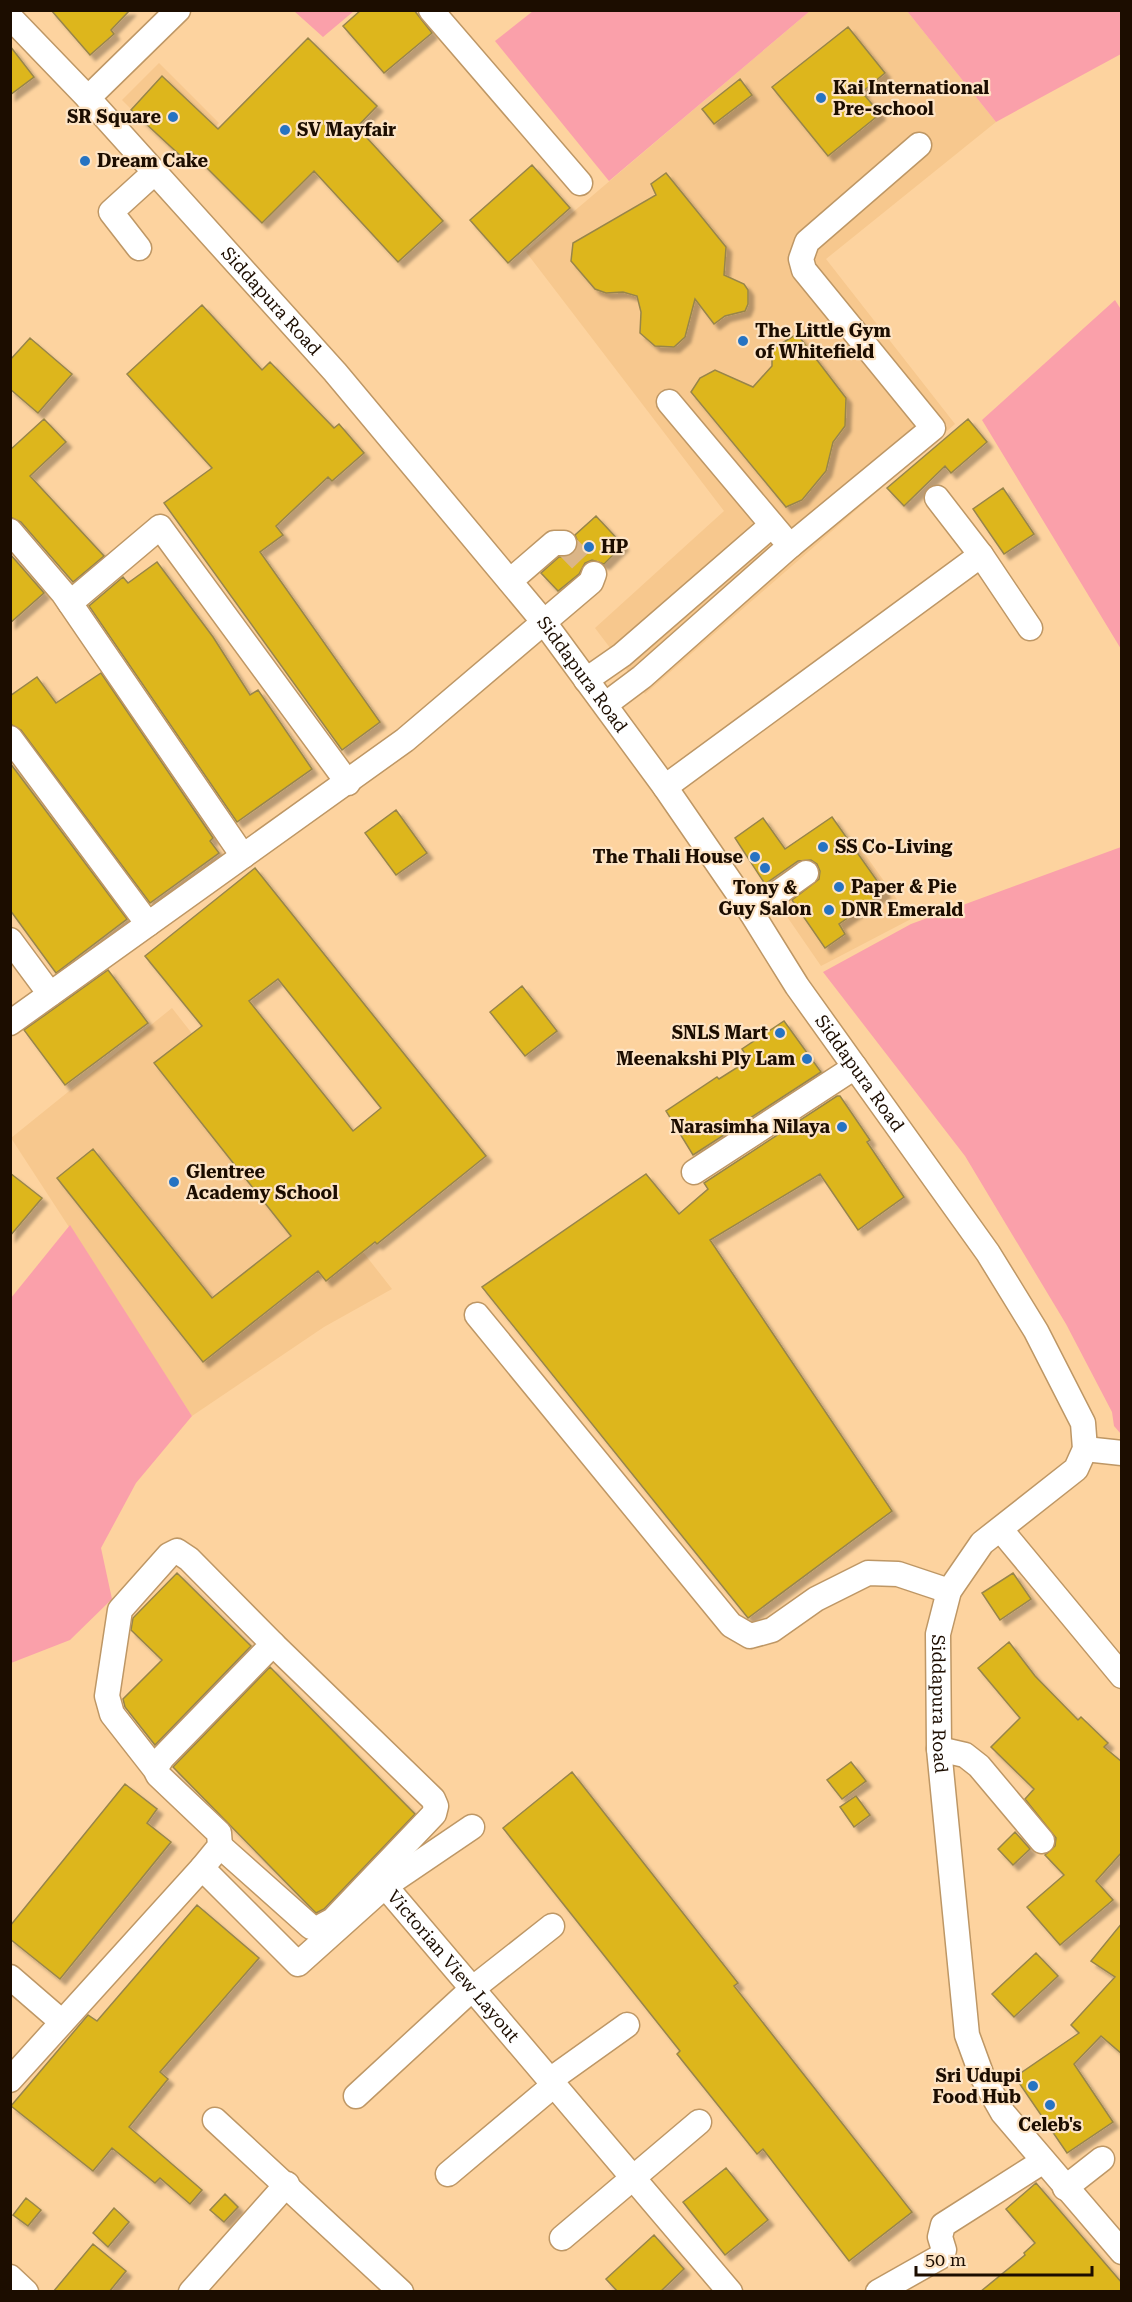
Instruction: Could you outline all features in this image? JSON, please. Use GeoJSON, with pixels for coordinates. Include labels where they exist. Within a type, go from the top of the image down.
{"type":"FeatureCollection","features":[{"type":"Feature","properties":{"kind":"street"},"geometry":{"type":"LineString","coordinates":[[88,98],[178,10]]}},
{"type":"Feature","properties":{"kind":"street"},"geometry":{"type":"LineString","coordinates":[[431,10],[580,183]]}},
{"type":"Feature","properties":{"kind":"street","name":"Siddapura Road"},"geometry":{"type":"LineString","coordinates":[[12,22],[88,98],[344,382],[543,621],[606,704],[751,912],[797,986],[988,1253],[1036,1331],[1083,1423],[1085,1449],[1076,1469],[982,1543],[949,1591],[938,1634],[939,1749],[967,2036],[982,2076],[1003,2113],[1042,2162],[1122,2252]]}},
{"type":"Feature","properties":{"kind":"street"},"geometry":{"type":"LineString","coordinates":[[606,704],[642,677],[790,546],[933,428],[804,270],[801,259],[807,242],[919,145]]}},
{"type":"Feature","properties":{"kind":"street"},"geometry":{"type":"LineString","coordinates":[[139,248],[111,212],[155,172]]}},
{"type":"Feature","properties":{"kind":"street"},"geometry":{"type":"LineString","coordinates":[[669,402],[790,546]]}},
{"type":"Feature","properties":{"kind":"street"},"geometry":{"type":"LineString","coordinates":[[937,498],[981,555],[1030,628]]}},
{"type":"Feature","properties":{"kind":"street"},"geometry":{"type":"LineString","coordinates":[[586,680],[622,655],[772,525]]}},
{"type":"Feature","properties":{"kind":"street"},"geometry":{"type":"LineString","coordinates":[[70,603],[160,527],[348,783]]}},
{"type":"Feature","properties":{"kind":"street"},"geometry":{"type":"LineString","coordinates":[[10,531],[70,603],[243,856]]}},
{"type":"Feature","properties":{"kind":"street"},"geometry":{"type":"LineString","coordinates":[[510,581],[555,543],[564,543]]}},
{"type":"Feature","properties":{"kind":"street"},"geometry":{"type":"LineString","coordinates":[[664,787],[981,555]]}},
{"type":"Feature","properties":{"kind":"street"},"geometry":{"type":"LineString","coordinates":[[10,1023],[405,740],[591,582],[594,574]]}},
{"type":"Feature","properties":{"kind":"street"},"geometry":{"type":"LineString","coordinates":[[10,738],[148,924]]}},
{"type":"Feature","properties":{"kind":"street"},"geometry":{"type":"LineString","coordinates":[[751,912],[806,873]]}},
{"type":"Feature","properties":{"kind":"street"},"geometry":{"type":"LineString","coordinates":[[10,940],[50,994]]}},
{"type":"Feature","properties":{"kind":"street"},"geometry":{"type":"LineString","coordinates":[[694,1172],[855,1067]]}},
{"type":"Feature","properties":{"kind":"street"},"geometry":{"type":"LineString","coordinates":[[477,1315],[731,1625],[750,1636],[772,1629],[816,1599],[868,1573],[898,1574],[949,1591]]}},
{"type":"Feature","properties":{"kind":"street"},"geometry":{"type":"LineString","coordinates":[[1085,1449],[1122,1453]]}},
{"type":"Feature","properties":{"kind":"street"},"geometry":{"type":"LineString","coordinates":[[1001,1530],[1122,1676]]}},
{"type":"Feature","properties":{"kind":"street"},"geometry":{"type":"LineString","coordinates":[[10,2080],[220,1846],[219,1833],[158,1775],[112,1714],[108,1704],[117,1621],[123,1603],[169,1555],[177,1551],[189,1559],[433,1799],[436,1806],[434,1814],[333,1920],[318,1928],[311,1927],[220,1846]]}},
{"type":"Feature","properties":{"kind":"street"},"geometry":{"type":"LineString","coordinates":[[155,1769],[162,1758],[273,1644]]}},
{"type":"Feature","properties":{"kind":"street"},"geometry":{"type":"LineString","coordinates":[[939,1749],[965,1755],[979,1766],[1042,1841]]}},
{"type":"Feature","properties":{"kind":"street"},"geometry":{"type":"LineString","coordinates":[[385,1886],[472,1827]]}},
{"type":"Feature","properties":{"kind":"street","name":"Victorian View Layout"},"geometry":{"type":"LineString","coordinates":[[202,1868],[298,1964],[385,1886],[730,2292]]}},
{"type":"Feature","properties":{"kind":"street"},"geometry":{"type":"LineString","coordinates":[[356,2096],[472,1989],[552,1926]]}},
{"type":"Feature","properties":{"kind":"street"},"geometry":{"type":"LineString","coordinates":[[10,1977],[62,2022]]}},
{"type":"Feature","properties":{"kind":"street"},"geometry":{"type":"LineString","coordinates":[[448,2174],[552,2083],[627,2025]]}},
{"type":"Feature","properties":{"kind":"street"},"geometry":{"type":"LineString","coordinates":[[215,2120],[287,2184],[401,2292]]}},
{"type":"Feature","properties":{"kind":"street"},"geometry":{"type":"LineString","coordinates":[[562,2238],[699,2122]]}},
{"type":"Feature","properties":{"kind":"street"},"geometry":{"type":"LineString","coordinates":[[1065,2188],[1102,2159]]}},
{"type":"Feature","properties":{"kind":"street"},"geometry":{"type":"LineString","coordinates":[[878,2292],[940,2257],[944,2250],[940,2237],[943,2225],[1042,2162]]}},
{"type":"Feature","properties":{"kind":"street"},"geometry":{"type":"LineString","coordinates":[[191,2292],[287,2184]]}},
{"type":"Feature","properties":{"kind":"street"},"geometry":{"type":"LineString","coordinates":[[10,2277],[26,2292]]}},
{"type":"Feature","properties":{"kind":"shaded area"},"geometry":{"type":"Polygon","coordinates":[[[294,11],[354,11],[323,37],[294,11]]]}},
{"type":"Feature","properties":{"kind":"shaded area"},"geometry":{"type":"Polygon","coordinates":[[[533,11],[810,11],[609,181],[495,41],[533,11]]]}},
{"type":"Feature","properties":{"kind":"shaded area","name":"The Little Gym of Whitefield"},"geometry":{"type":"Polygon","coordinates":[[[810,11],[907,11],[996,122],[826,259],[955,424],[645,694],[595,628],[724,511],[526,252],[810,11]]]}},
{"type":"Feature","properties":{"kind":"shaded area"},"geometry":{"type":"Polygon","coordinates":[[[907,11],[1121,11],[1121,54],[996,122],[907,11]]]}},
{"type":"Feature","properties":{"kind":"shaded area","name":"SR Square"},"geometry":{"type":"Polygon","coordinates":[[[159,63],[219,123],[182,160],[122,100],[159,63]]]}},
{"type":"Feature","properties":{"kind":"shaded area"},"geometry":{"type":"Polygon","coordinates":[[[1115,300],[1122,311],[1121,649],[982,420],[1115,300]]]}},
{"type":"Feature","properties":{"kind":"shaded area"},"geometry":{"type":"Polygon","coordinates":[[[859,846],[911,919],[821,966],[779,905],[859,846]]]}},
{"type":"Feature","properties":{"kind":"shaded area"},"geometry":{"type":"Polygon","coordinates":[[[1122,847],[1121,1434],[1114,1426],[1112,1412],[1066,1324],[965,1156],[823,972],[911,924],[1122,847]]]}},
{"type":"Feature","properties":{"kind":"shaded area","name":"Glentree Academy School"},"geometry":{"type":"Polygon","coordinates":[[[172,1008],[392,1289],[324,1327],[192,1416],[11,1138],[172,1008]]]}},
{"type":"Feature","properties":{"kind":"shaded area"},"geometry":{"type":"Polygon","coordinates":[[[70,1225],[192,1416],[136,1483],[101,1548],[112,1599],[70,1640],[11,1663],[11,1298],[70,1225]]]}},
{"type":"Feature","properties":{"kind":"building"},"geometry":{"type":"Polygon","coordinates":[[[51,10],[130,10],[111,30],[114,34],[90,55],[51,10]]]}},
{"type":"Feature","properties":{"kind":"building"},"geometry":{"type":"Polygon","coordinates":[[[361,10],[414,10],[432,33],[384,73],[343,26],[361,10]]]}},
{"type":"Feature","properties":{"kind":"building"},"geometry":{"type":"Polygon","coordinates":[[[848,27],[885,73],[862,92],[880,114],[828,156],[772,87],[848,27]]]}},
{"type":"Feature","properties":{"kind":"building"},"geometry":{"type":"Polygon","coordinates":[[[308,38],[377,106],[357,127],[443,221],[398,262],[314,171],[262,223],[190,151],[183,158],[131,110],[162,76],[218,129],[308,38]]]}},
{"type":"Feature","properties":{"kind":"building"},"geometry":{"type":"Polygon","coordinates":[[[10,46],[34,77],[10,95],[10,46]]]}},
{"type":"Feature","properties":{"kind":"building"},"geometry":{"type":"Polygon","coordinates":[[[740,79],[752,95],[714,124],[702,109],[740,79]]]}},
{"type":"Feature","properties":{"kind":"building"},"geometry":{"type":"Polygon","coordinates":[[[532,165],[570,208],[508,263],[470,220],[532,165]]]}},
{"type":"Feature","properties":{"kind":"building"},"geometry":{"type":"Polygon","coordinates":[[[666,173],[726,247],[724,275],[744,284],[748,290],[748,304],[745,311],[725,316],[714,324],[695,299],[685,337],[674,347],[655,346],[640,333],[641,312],[637,296],[623,292],[606,293],[595,289],[571,261],[573,243],[656,195],[651,184],[666,173]]]}},
{"type":"Feature","properties":{"kind":"building"},"geometry":{"type":"Polygon","coordinates":[[[202,305],[262,370],[270,362],[334,428],[339,424],[364,453],[332,481],[328,477],[276,526],[283,535],[260,552],[380,722],[342,750],[164,503],[212,468],[127,374],[202,305]]]}},
{"type":"Feature","properties":{"kind":"building"},"geometry":{"type":"Polygon","coordinates":[[[797,334],[846,398],[845,426],[833,442],[826,471],[802,500],[786,507],[691,392],[700,378],[715,370],[753,387],[772,366],[772,349],[797,334]]]}},
{"type":"Feature","properties":{"kind":"building"},"geometry":{"type":"Polygon","coordinates":[[[30,338],[72,374],[38,413],[10,389],[10,360],[30,338]]]}},
{"type":"Feature","properties":{"kind":"building"},"geometry":{"type":"Polygon","coordinates":[[[44,419],[66,442],[30,476],[104,556],[73,582],[21,522],[10,517],[10,450],[44,419]]]}},
{"type":"Feature","properties":{"kind":"building"},"geometry":{"type":"Polygon","coordinates":[[[968,419],[987,442],[951,473],[945,466],[904,506],[887,488],[968,419]]]}},
{"type":"Feature","properties":{"kind":"building"},"geometry":{"type":"Polygon","coordinates":[[[1003,488],[1034,534],[1004,554],[973,509],[1003,488]]]}},
{"type":"Feature","properties":{"kind":"building"},"geometry":{"type":"Polygon","coordinates":[[[596,516],[623,545],[604,564],[592,560],[585,563],[579,574],[558,591],[541,573],[559,557],[571,556],[576,551],[578,542],[575,535],[596,516]]]}},
{"type":"Feature","properties":{"kind":"building"},"geometry":{"type":"Polygon","coordinates":[[[10,554],[44,593],[10,623],[10,554]]]}},
{"type":"Feature","properties":{"kind":"building"},"geometry":{"type":"Polygon","coordinates":[[[157,562],[213,637],[250,695],[258,690],[312,769],[237,822],[89,606],[123,577],[128,583],[157,562]]]}},
{"type":"Feature","properties":{"kind":"building"},"geometry":{"type":"Polygon","coordinates":[[[101,673],[213,838],[210,841],[219,853],[150,903],[21,730],[10,724],[10,696],[37,677],[56,703],[101,673]]]}},
{"type":"Feature","properties":{"kind":"building"},"geometry":{"type":"Polygon","coordinates":[[[10,763],[127,919],[56,973],[10,910],[10,763]]]}},
{"type":"Feature","properties":{"kind":"building"},"geometry":{"type":"Polygon","coordinates":[[[396,810],[427,853],[396,875],[365,833],[396,810]]]}},
{"type":"Feature","properties":{"kind":"building"},"geometry":{"type":"Polygon","coordinates":[[[832,817],[885,892],[839,924],[845,934],[825,948],[792,900],[819,879],[820,871],[817,864],[811,860],[798,861],[765,884],[735,838],[763,818],[785,849],[832,817]]]}},
{"type":"Feature","properties":{"kind":"building"},"geometry":{"type":"Polygon","coordinates":[[[255,868],[486,1156],[377,1244],[375,1242],[326,1281],[318,1271],[203,1362],[57,1178],[93,1149],[212,1298],[291,1236],[154,1063],[202,1026],[145,956],[255,868]],[[278,979],[249,1001],[353,1131],[381,1108],[278,979]]]}},
{"type":"Feature","properties":{"kind":"building"},"geometry":{"type":"Polygon","coordinates":[[[108,970],[148,1023],[65,1085],[24,1030],[108,970]]]}},
{"type":"Feature","properties":{"kind":"building"},"geometry":{"type":"Polygon","coordinates":[[[522,986],[557,1031],[525,1056],[490,1012],[522,986]]]}},
{"type":"Feature","properties":{"kind":"building"},"geometry":{"type":"Polygon","coordinates":[[[784,1021],[821,1072],[693,1155],[666,1111],[717,1077],[719,1079],[749,1060],[742,1049],[784,1021]]]}},
{"type":"Feature","properties":{"kind":"building"},"geometry":{"type":"Polygon","coordinates":[[[840,1096],[870,1140],[867,1142],[904,1197],[858,1230],[820,1174],[710,1240],[892,1511],[748,1618],[482,1287],[646,1174],[679,1214],[708,1189],[704,1183],[840,1096]]]}},
{"type":"Feature","properties":{"kind":"building"},"geometry":{"type":"Polygon","coordinates":[[[10,1173],[42,1198],[10,1236],[10,1173]]]}},
{"type":"Feature","properties":{"kind":"building"},"geometry":{"type":"Polygon","coordinates":[[[177,1573],[251,1646],[155,1745],[125,1707],[123,1699],[162,1660],[131,1630],[133,1618],[177,1573]]]}},
{"type":"Feature","properties":{"kind":"building"},"geometry":{"type":"Polygon","coordinates":[[[1013,1573],[1031,1599],[1000,1620],[982,1593],[1013,1573]]]}},
{"type":"Feature","properties":{"kind":"building"},"geometry":{"type":"Polygon","coordinates":[[[1009,1642],[1035,1676],[1078,1720],[1081,1717],[1108,1743],[1104,1747],[1122,1762],[1122,1852],[1096,1881],[1113,1900],[1060,1945],[1027,1907],[1064,1875],[1045,1855],[1055,1846],[1056,1838],[1025,1799],[1034,1789],[991,1747],[1020,1718],[978,1668],[1009,1642]]]}},
{"type":"Feature","properties":{"kind":"building"},"geometry":{"type":"Polygon","coordinates":[[[270,1667],[415,1814],[324,1909],[316,1913],[173,1767],[270,1667]]]}},
{"type":"Feature","properties":{"kind":"building"},"geometry":{"type":"Polygon","coordinates":[[[851,1762],[866,1781],[842,1799],[827,1780],[851,1762]]]}},
{"type":"Feature","properties":{"kind":"building"},"geometry":{"type":"Polygon","coordinates":[[[572,1772],[738,1983],[734,1986],[912,2212],[849,2261],[763,2149],[757,2154],[677,2054],[680,2051],[503,1828],[572,1772]]]}},
{"type":"Feature","properties":{"kind":"building"},"geometry":{"type":"Polygon","coordinates":[[[125,1784],[157,1809],[147,1823],[171,1842],[60,1979],[10,1939],[10,1926],[125,1784]]]}},
{"type":"Feature","properties":{"kind":"building"},"geometry":{"type":"Polygon","coordinates":[[[856,1796],[870,1815],[854,1827],[840,1807],[856,1796]]]}},
{"type":"Feature","properties":{"kind":"building"},"geometry":{"type":"Polygon","coordinates":[[[1015,1832],[1030,1849],[1013,1865],[998,1849],[1015,1832]]]}},
{"type":"Feature","properties":{"kind":"building"},"geometry":{"type":"Polygon","coordinates":[[[197,1905],[259,1958],[160,2072],[168,2079],[129,2127],[202,2190],[190,2204],[160,2178],[155,2183],[112,2148],[93,2171],[11,2106],[88,2015],[97,2021],[197,1905]]]}},
{"type":"Feature","properties":{"kind":"building"},"geometry":{"type":"Polygon","coordinates":[[[1122,1923],[1122,2054],[1101,2036],[1074,2064],[1113,2122],[1067,2153],[1015,2077],[1079,2033],[1071,2025],[1115,1977],[1091,1961],[1122,1923]]]}},
{"type":"Feature","properties":{"kind":"building"},"geometry":{"type":"Polygon","coordinates":[[[1036,1953],[1058,1976],[1014,2017],[992,1994],[1036,1953]]]}},
{"type":"Feature","properties":{"kind":"building"},"geometry":{"type":"Polygon","coordinates":[[[726,2168],[768,2220],[725,2255],[683,2202],[726,2168]]]}},
{"type":"Feature","properties":{"kind":"building"},"geometry":{"type":"Polygon","coordinates":[[[1036,2183],[1122,2283],[1122,2292],[980,2292],[1025,2255],[1024,2253],[1035,2243],[1006,2209],[1036,2183]]]}},
{"type":"Feature","properties":{"kind":"building"},"geometry":{"type":"Polygon","coordinates":[[[225,2194],[238,2207],[224,2222],[210,2210],[225,2194]]]}},
{"type":"Feature","properties":{"kind":"building"},"geometry":{"type":"Polygon","coordinates":[[[26,2198],[41,2210],[28,2226],[13,2215],[26,2198]]]}},
{"type":"Feature","properties":{"kind":"building"},"geometry":{"type":"Polygon","coordinates":[[[114,2208],[129,2222],[108,2247],[93,2233],[114,2208]]]}},
{"type":"Feature","properties":{"kind":"building"},"geometry":{"type":"Polygon","coordinates":[[[654,2235],[684,2269],[660,2292],[618,2292],[606,2279],[654,2235]]]}},
{"type":"Feature","properties":{"kind":"building"},"geometry":{"type":"Polygon","coordinates":[[[93,2244],[126,2271],[109,2292],[53,2292],[93,2244]]]}},
{"type":"Feature","properties":{"kind":"tunnel"},"geometry":{"type":"LineString","coordinates":[[564,543],[594,574]]}},
{"type":"Feature","properties":{"kind":"place","name":"Kai International Pre-school"},"geometry":{"type":"Point","coordinates":[821,98]}},
{"type":"Feature","properties":{"kind":"place","name":"SR Square"},"geometry":{"type":"Point","coordinates":[173,117]}},
{"type":"Feature","properties":{"kind":"place","name":"SV Mayfair"},"geometry":{"type":"Point","coordinates":[285,130]}},
{"type":"Feature","properties":{"kind":"place","name":"Dream Cake"},"geometry":{"type":"Point","coordinates":[85,161]}},
{"type":"Feature","properties":{"kind":"place","name":"The Little Gym of Whitefield"},"geometry":{"type":"Point","coordinates":[743,341]}},
{"type":"Feature","properties":{"kind":"place","name":"HP"},"geometry":{"type":"Point","coordinates":[589,547]}},
{"type":"Feature","properties":{"kind":"place","name":"SS Co-Living"},"geometry":{"type":"Point","coordinates":[823,847]}},
{"type":"Feature","properties":{"kind":"place","name":"The Thali House"},"geometry":{"type":"Point","coordinates":[755,857]}},
{"type":"Feature","properties":{"kind":"place","name":"Tony & Guy Salon"},"geometry":{"type":"Point","coordinates":[765,868]}},
{"type":"Feature","properties":{"kind":"place","name":"Paper & Pie"},"geometry":{"type":"Point","coordinates":[839,887]}},
{"type":"Feature","properties":{"kind":"place","name":"DNR Emerald"},"geometry":{"type":"Point","coordinates":[829,910]}},
{"type":"Feature","properties":{"kind":"place","name":"SNLS Mart"},"geometry":{"type":"Point","coordinates":[780,1033]}},
{"type":"Feature","properties":{"kind":"place","name":"Meenakshi Ply Lam"},"geometry":{"type":"Point","coordinates":[807,1059]}},
{"type":"Feature","properties":{"kind":"place","name":"Narasimha Nilaya"},"geometry":{"type":"Point","coordinates":[842,1127]}},
{"type":"Feature","properties":{"kind":"place","name":"Glentree Academy School"},"geometry":{"type":"Point","coordinates":[174,1182]}},
{"type":"Feature","properties":{"kind":"place","name":"Sri Udupi Food Hub"},"geometry":{"type":"Point","coordinates":[1033,2086]}},
{"type":"Feature","properties":{"kind":"place","name":"Celeb's"},"geometry":{"type":"Point","coordinates":[1050,2105]}}]}
